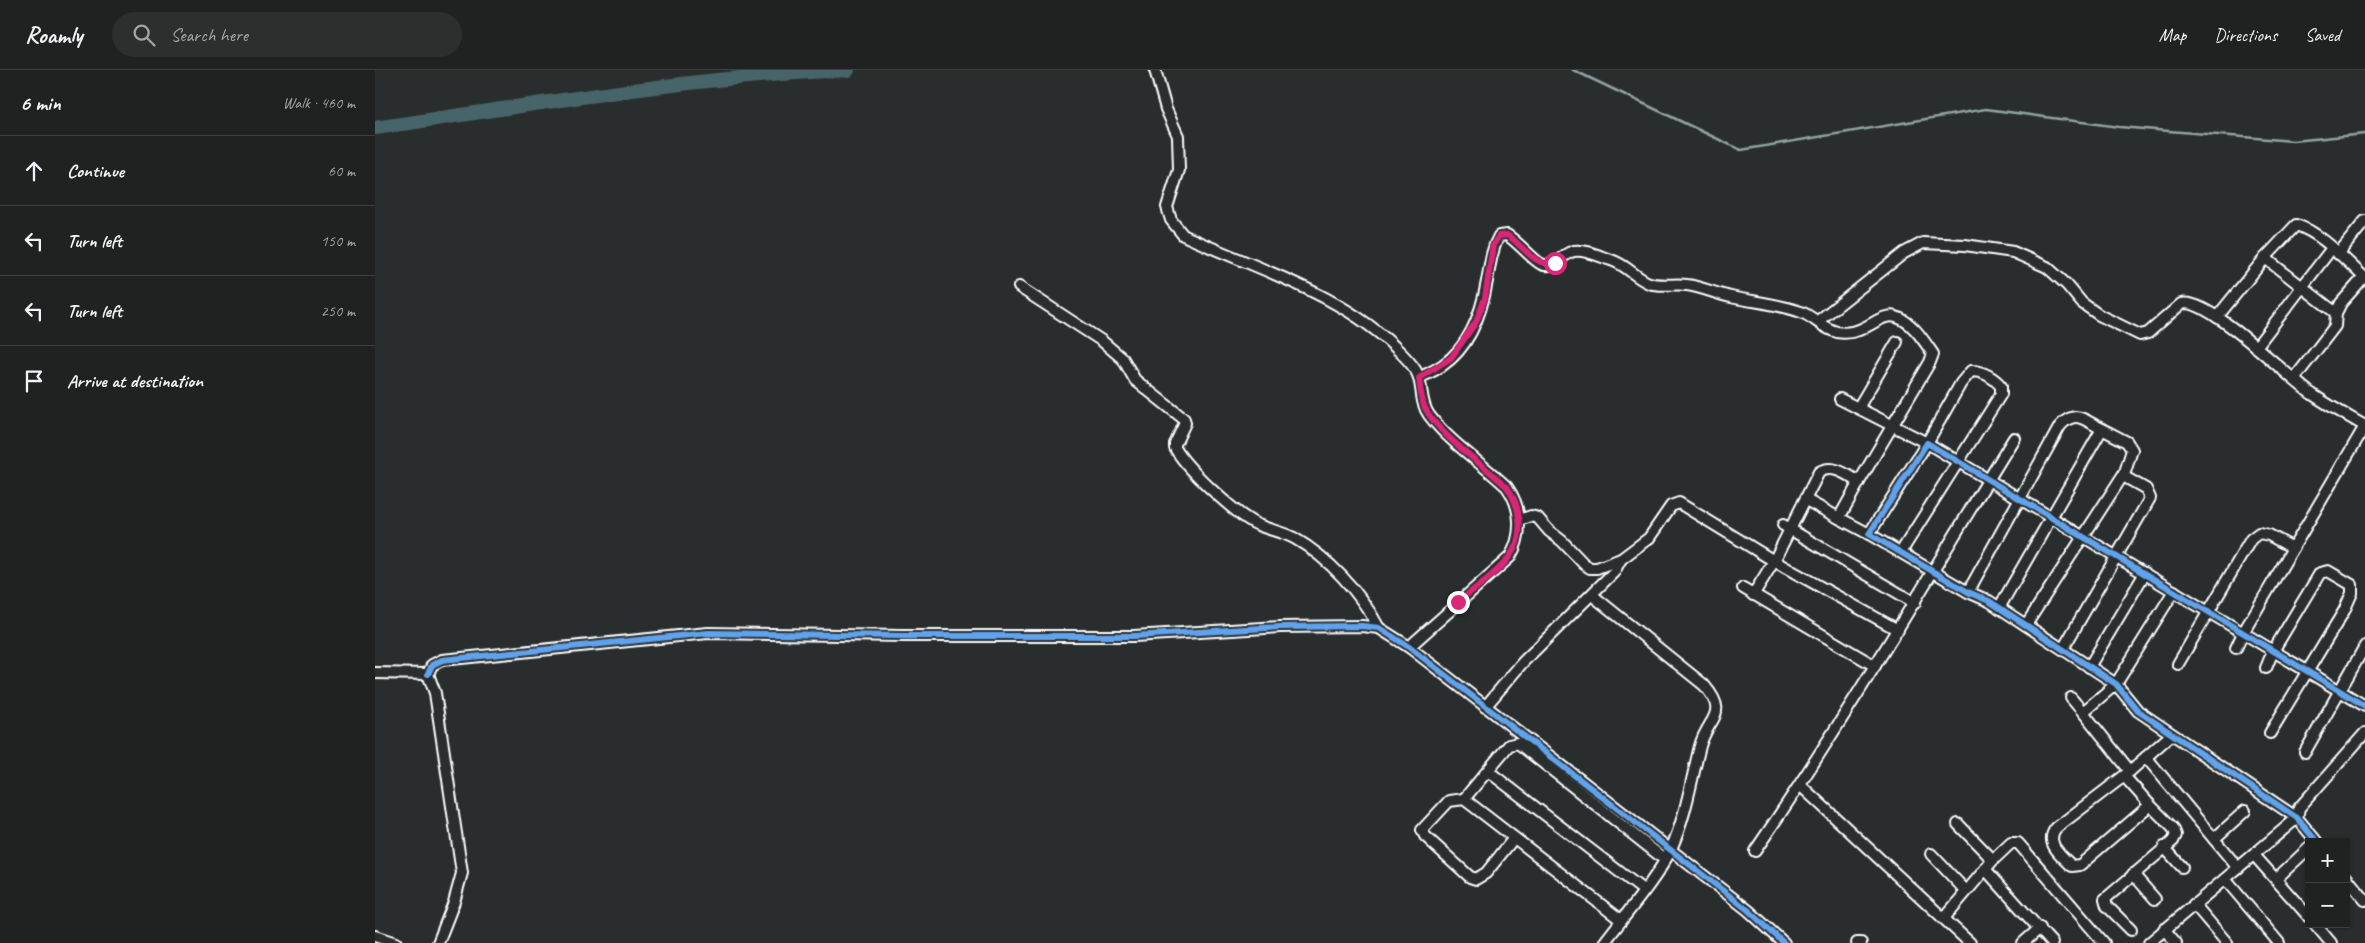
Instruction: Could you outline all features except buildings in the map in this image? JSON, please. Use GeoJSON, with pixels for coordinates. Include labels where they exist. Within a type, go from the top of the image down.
{"type":"FeatureCollection","features":[{"type":"Feature","properties":{"kind":"street"},"geometry":{"type":"LineString","coordinates":[[1155,70],[1166,109],[1178,136],[1179,170],[1167,206],[1171,220],[1183,235],[1306,288],[1371,326],[1401,353],[1414,368],[1419,378],[1424,404],[1429,415],[1507,487],[1513,497],[1520,520],[1510,557],[1409,647]]}},
{"type":"Feature","properties":{"kind":"street"},"geometry":{"type":"LineString","coordinates":[[2256,347],[2335,251],[2365,221]]}},
{"type":"Feature","properties":{"kind":"street"},"geometry":{"type":"LineString","coordinates":[[2217,317],[2265,258],[2296,225],[2305,228],[2335,251],[2365,277],[2341,303],[2336,313],[2335,326],[2294,379]]}},
{"type":"Feature","properties":{"kind":"street"},"geometry":{"type":"LineString","coordinates":[[1419,378],[1451,358],[1476,322],[1485,298],[1493,245],[1499,236],[1507,235],[1518,242],[1539,263],[1548,266],[1567,254],[1581,251],[1624,265],[1649,283],[1687,285],[1795,310],[1818,320],[1826,328],[1837,332],[1855,332],[1867,328],[1881,318],[1895,316],[1920,335],[1933,354],[1931,362],[1839,518]]}},
{"type":"Feature","properties":{"kind":"street"},"geometry":{"type":"LineString","coordinates":[[1818,320],[1904,253],[1923,243],[1965,245],[2013,252],[2047,267],[2067,285],[2082,303],[2105,318],[2140,335],[2148,333],[2173,310],[2185,302],[2204,308],[2256,347],[2312,394],[2365,426],[2236,648]]}},
{"type":"Feature","properties":{"kind":"street"},"geometry":{"type":"LineString","coordinates":[[2265,258],[2336,313]]}},
{"type":"Feature","properties":{"kind":"street"},"geometry":{"type":"LineString","coordinates":[[1019,287],[1102,341],[1123,359],[1135,380],[1184,419],[1185,423],[1175,448],[1218,496],[1258,525],[1296,539],[1324,560],[1366,604],[1379,628]]}},
{"type":"Feature","properties":{"kind":"street"},"geometry":{"type":"LineString","coordinates":[[1858,408],[1897,342]]}},
{"type":"Feature","properties":{"kind":"street"},"geometry":{"type":"LineString","coordinates":[[1869,534],[1927,442],[1961,383],[1971,371],[1979,371],[2001,386],[2001,394],[1901,552]]}},
{"type":"Feature","properties":{"kind":"street"},"geometry":{"type":"LineString","coordinates":[[1840,399],[1927,442],[2365,706]]}},
{"type":"Feature","properties":{"kind":"street"},"geometry":{"type":"LineString","coordinates":[[1968,592],[2059,426],[2067,418],[2075,416],[2127,442],[2132,450],[2123,476],[2027,625]]}},
{"type":"Feature","properties":{"kind":"street"},"geometry":{"type":"LineString","coordinates":[[1999,608],[2102,429]]}},
{"type":"Feature","properties":{"kind":"street"},"geometry":{"type":"LineString","coordinates":[[1755,850],[1800,785],[1915,603],[2014,438]]}},
{"type":"Feature","properties":{"kind":"street"},"geometry":{"type":"LineString","coordinates":[[1753,595],[1775,561],[1787,528],[1806,500],[1819,472],[1826,468],[1834,469],[1859,482]]}},
{"type":"Feature","properties":{"kind":"street"},"geometry":{"type":"LineString","coordinates":[[2063,649],[2150,498],[2146,489],[2123,476]]}},
{"type":"Feature","properties":{"kind":"street"},"geometry":{"type":"LineString","coordinates":[[1806,500],[1999,608],[2063,649],[2115,684],[2138,711],[2171,735],[2297,818],[2311,838]]}},
{"type":"Feature","properties":{"kind":"street"},"geometry":{"type":"LineString","coordinates":[[1520,520],[1531,516],[1538,518],[1549,531],[1590,568],[1597,568],[1621,559],[1649,538],[1671,506],[1679,503],[1775,561],[1898,630]]}},
{"type":"Feature","properties":{"kind":"street"},"geometry":{"type":"LineString","coordinates":[[1787,528],[1915,603]]}},
{"type":"Feature","properties":{"kind":"street"},"geometry":{"type":"LineString","coordinates":[[2178,664],[2251,539],[2259,533],[2269,535],[2293,548]]}},
{"type":"Feature","properties":{"kind":"street"},"geometry":{"type":"LineString","coordinates":[[1485,707],[1523,662],[1562,621],[1593,595],[1614,572],[1621,559]]}},
{"type":"Feature","properties":{"kind":"street"},"geometry":{"type":"LineString","coordinates":[[2266,668],[2273,651],[2320,573],[2328,571],[2352,585],[2353,593],[2309,672],[2270,733]]}},
{"type":"Feature","properties":{"kind":"street"},"geometry":{"type":"LineString","coordinates":[[2089,667],[2145,573]]}},
{"type":"Feature","properties":{"kind":"street"},"geometry":{"type":"LineString","coordinates":[[1743,588],[1875,666]]}},
{"type":"Feature","properties":{"kind":"street"},"geometry":{"type":"LineString","coordinates":[[2083,712],[2115,684],[2174,591]]}},
{"type":"Feature","properties":{"kind":"street"},"geometry":{"type":"LineString","coordinates":[[1593,595],[1704,685],[1717,701],[1717,709],[1701,744],[1692,788],[1670,850],[1604,943]]}},
{"type":"Feature","properties":{"kind":"street"},"geometry":{"type":"LineString","coordinates":[[438,943],[454,902],[462,873],[435,693],[428,674],[432,665],[442,660],[708,633],[904,636],[1134,636],[1280,627],[1362,626],[1379,628],[1409,647],[1748,910],[1783,943]]}},
{"type":"Feature","properties":{"kind":"street"},"geometry":{"type":"LineString","coordinates":[[2305,752],[2365,646]]}},
{"type":"Feature","properties":{"kind":"street"},"geometry":{"type":"LineString","coordinates":[[375,673],[428,674]]}},
{"type":"Feature","properties":{"kind":"street"},"geometry":{"type":"LineString","coordinates":[[2071,698],[2150,805],[2173,828],[2175,836],[2173,841],[2105,900],[2107,906],[2131,930]]}},
{"type":"Feature","properties":{"kind":"street"},"geometry":{"type":"LineString","coordinates":[[2149,943],[2297,818],[2299,808],[2365,733]]}},
{"type":"Feature","properties":{"kind":"street"},"geometry":{"type":"LineString","coordinates":[[2150,805],[2080,865],[2072,866],[2059,854],[2051,840],[2051,834],[2056,828],[2127,774],[2171,735]]}},
{"type":"Feature","properties":{"kind":"street"},"geometry":{"type":"LineString","coordinates":[[1514,838],[1480,878],[1476,880],[1470,877],[1425,836],[1421,830],[1443,805],[1449,801],[1464,799],[1509,745],[1518,743],[1664,859]]}},
{"type":"Feature","properties":{"kind":"street"},"geometry":{"type":"LineString","coordinates":[[2146,757],[2238,868]]}},
{"type":"Feature","properties":{"kind":"street"},"geometry":{"type":"LineString","coordinates":[[1488,771],[1643,890]]}},
{"type":"Feature","properties":{"kind":"street"},"geometry":{"type":"LineString","coordinates":[[1800,785],[1945,917],[1970,943]]}},
{"type":"Feature","properties":{"kind":"street"},"geometry":{"type":"LineString","coordinates":[[1464,799],[1621,920]]}},
{"type":"Feature","properties":{"kind":"street"},"geometry":{"type":"LineString","coordinates":[[2214,839],[2245,812]]}},
{"type":"Feature","properties":{"kind":"street"},"geometry":{"type":"LineString","coordinates":[[1957,824],[1993,860]]}},
{"type":"Feature","properties":{"kind":"street"},"geometry":{"type":"LineString","coordinates":[[1945,917],[1993,860],[2011,843],[2018,843],[2104,943]]}},
{"type":"Feature","properties":{"kind":"street"},"geometry":{"type":"LineString","coordinates":[[2164,847],[2182,867]]}},
{"type":"Feature","properties":{"kind":"street"},"geometry":{"type":"LineString","coordinates":[[2275,879],[2305,851]]}},
{"type":"Feature","properties":{"kind":"street"},"geometry":{"type":"LineString","coordinates":[[1931,854],[1966,891]]}},
{"type":"Feature","properties":{"kind":"street"},"geometry":{"type":"LineString","coordinates":[[2254,856],[2305,913]]}},
{"type":"Feature","properties":{"kind":"street"},"geometry":{"type":"LineString","coordinates":[[1985,869],[2053,943]]}},
{"type":"Feature","properties":{"kind":"street"},"geometry":{"type":"LineString","coordinates":[[2133,874],[2155,899]]}},
{"type":"Feature","properties":{"kind":"street"},"geometry":{"type":"LineString","coordinates":[[2225,879],[2279,943]]}},
{"type":"Feature","properties":{"kind":"street"},"geometry":{"type":"LineString","coordinates":[[2350,882],[2365,900]]}},
{"type":"Feature","properties":{"kind":"street"},"geometry":{"type":"LineString","coordinates":[[2194,904],[2227,943]]}},
{"type":"Feature","properties":{"kind":"street"},"geometry":{"type":"LineString","coordinates":[[2023,943],[2040,928]]}},
{"type":"Feature","properties":{"kind":"street"},"geometry":{"type":"LineString","coordinates":[[2318,928],[2331,943]]}},
{"type":"Feature","properties":{"kind":"street"},"geometry":{"type":"LineString","coordinates":[[2164,929],[2176,943]]}},
{"type":"Feature","properties":{"kind":"street"},"geometry":{"type":"LineString","coordinates":[[375,936],[396,943]]}},
{"type":"Feature","properties":{"kind":"waterway"},"geometry":{"type":"LineString","coordinates":[[375,128],[670,85],[848,70]]}},
{"type":"Feature","properties":{"kind":"waterway"},"geometry":{"type":"LineString","coordinates":[[1573,70],[1741,150],[1986,109],[2119,127],[2293,141],[2365,134]]}},
{"type":"Feature","properties":{"kind":"cycle path"},"geometry":{"type":"LineString","coordinates":[[2314,838],[2297,818],[2138,711],[2116,684],[1989,601],[1968,592],[1869,534],[1927,443],[2365,706]]}},
{"type":"Feature","properties":{"kind":"cycle path"},"geometry":{"type":"LineString","coordinates":[[428,674],[432,665],[442,660],[708,633],[904,636],[1134,636],[1280,627],[1362,626],[1379,628],[1409,647],[1748,910],[1784,943]]}},
{"type":"Feature","properties":{"kind":"route"},"geometry":{"type":"LineString","coordinates":[[1458,602],[1510,557],[1520,520],[1513,497],[1507,487],[1482,466],[1429,415],[1424,404],[1419,378],[1443,365],[1451,358],[1476,322],[1485,298],[1493,245],[1499,236],[1507,235],[1518,242],[1539,263],[1548,266],[1555,263]]}}]}
